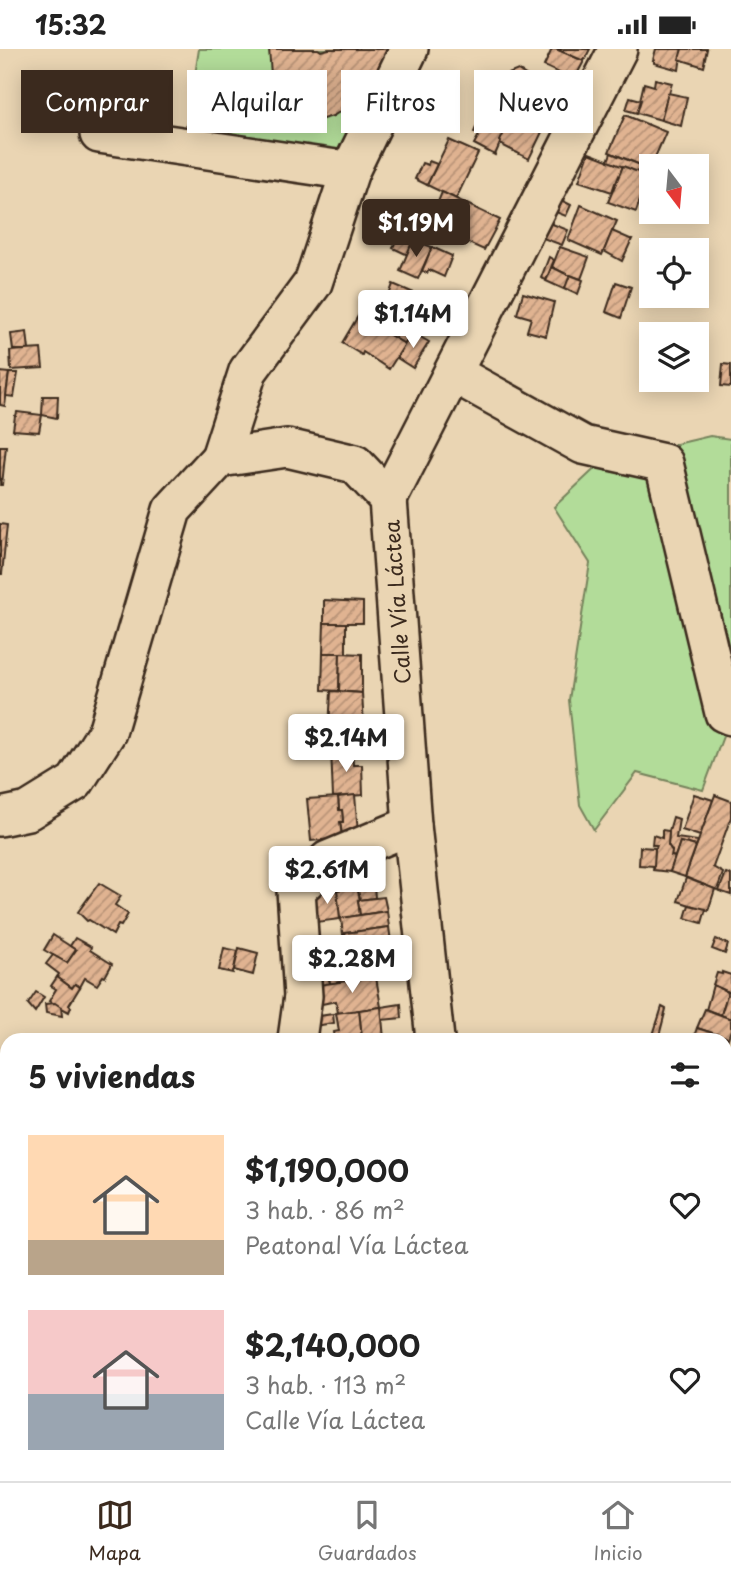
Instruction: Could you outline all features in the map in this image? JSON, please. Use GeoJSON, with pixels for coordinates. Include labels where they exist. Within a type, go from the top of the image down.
{"type":"FeatureCollection","features":[{"type":"Feature","properties":{"kind":"street"},"geometry":{"type":"LineString","coordinates":[[0,817],[28,811],[75,782],[107,732],[172,510],[220,458],[248,370],[313,283],[350,171],[409,49]]}},
{"type":"Feature","properties":{"kind":"street"},"geometry":{"type":"LineString","coordinates":[[388,499],[618,49]]}},
{"type":"Feature","properties":{"kind":"street"},"geometry":{"type":"LineString","coordinates":[[99,134],[350,171]]}},
{"type":"Feature","properties":{"kind":"street"},"geometry":{"type":"LineString","coordinates":[[453,373],[583,445],[664,463],[724,713],[731,716]]}},
{"type":"Feature","properties":{"kind":"street","name":"Calle Vía Láctea"},"geometry":{"type":"LineString","coordinates":[[220,458],[287,448],[355,464],[388,499],[412,825],[434,1033]]}},
{"type":"Feature","properties":{"kind":"street"},"geometry":{"type":"LineString","coordinates":[[298,1033],[303,996],[296,890],[328,860],[412,825]]}},
{"type":"Feature","properties":{"kind":"green space"},"geometry":{"type":"Polygon","coordinates":[[[199,49],[409,49],[399,70],[341,70],[341,133],[368,133],[350,171],[184,146],[187,127],[187,133],[327,133],[327,70],[196,70],[199,49]]]}},
{"type":"Feature","properties":{"kind":"green space"},"geometry":{"type":"Polygon","coordinates":[[[710,436],[731,439],[731,676],[668,446],[710,436]]]}},
{"type":"Feature","properties":{"kind":"green space"},"geometry":{"type":"Polygon","coordinates":[[[604,460],[652,470],[725,731],[703,790],[637,773],[594,830],[580,805],[569,700],[590,563],[554,507],[604,460]]]}},
{"type":"Feature","properties":{"kind":"building"},"geometry":{"type":"Polygon","coordinates":[[[269,49],[396,49],[378,70],[341,70],[341,111],[327,118],[327,70],[271,70],[269,49]]]}},
{"type":"Feature","properties":{"kind":"building"},"geometry":{"type":"Polygon","coordinates":[[[552,49],[584,61],[579,70],[553,70],[544,66],[552,49]]]}},
{"type":"Feature","properties":{"kind":"building"},"geometry":{"type":"Polygon","coordinates":[[[556,49],[590,49],[584,61],[556,49]]]}},
{"type":"Feature","properties":{"kind":"building"},"geometry":{"type":"Polygon","coordinates":[[[656,49],[682,49],[679,70],[654,63],[656,49]]]}},
{"type":"Feature","properties":{"kind":"building"},"geometry":{"type":"Polygon","coordinates":[[[682,49],[707,49],[704,67],[679,59],[682,49]]]}},
{"type":"Feature","properties":{"kind":"building"},"geometry":{"type":"Polygon","coordinates":[[[655,79],[672,83],[661,120],[637,113],[644,83],[654,86],[655,79]]]}},
{"type":"Feature","properties":{"kind":"building"},"geometry":{"type":"Polygon","coordinates":[[[668,93],[687,97],[681,126],[661,120],[668,93]]]}},
{"type":"Feature","properties":{"kind":"building"},"geometry":{"type":"Polygon","coordinates":[[[630,97],[641,100],[637,113],[626,110],[630,97]]]}},
{"type":"Feature","properties":{"kind":"building"},"geometry":{"type":"Polygon","coordinates":[[[625,115],[666,132],[656,154],[639,154],[639,164],[609,152],[625,115]]]}},
{"type":"Feature","properties":{"kind":"building"},"geometry":{"type":"Polygon","coordinates":[[[476,133],[504,133],[495,155],[474,144],[479,135],[476,133]]]}},
{"type":"Feature","properties":{"kind":"building"},"geometry":{"type":"Polygon","coordinates":[[[504,133],[542,133],[529,159],[500,144],[504,133]]]}},
{"type":"Feature","properties":{"kind":"building"},"geometry":{"type":"Polygon","coordinates":[[[449,140],[478,153],[456,199],[427,185],[449,140]]]}},
{"type":"Feature","properties":{"kind":"building"},"geometry":{"type":"Polygon","coordinates":[[[589,153],[623,166],[612,192],[579,181],[589,153]]]}},
{"type":"Feature","properties":{"kind":"building"},"geometry":{"type":"Polygon","coordinates":[[[611,153],[639,164],[639,173],[608,161],[611,153]]]}},
{"type":"Feature","properties":{"kind":"building"},"geometry":{"type":"Polygon","coordinates":[[[429,161],[437,164],[427,185],[415,179],[422,163],[428,165],[429,161]]]}},
{"type":"Feature","properties":{"kind":"building"},"geometry":{"type":"Polygon","coordinates":[[[623,166],[639,172],[639,203],[636,212],[608,202],[623,166]]]}},
{"type":"Feature","properties":{"kind":"building"},"geometry":{"type":"Polygon","coordinates":[[[442,192],[500,220],[484,250],[451,235],[448,241],[426,232],[442,192]]]}},
{"type":"Feature","properties":{"kind":"building"},"geometry":{"type":"Polygon","coordinates":[[[559,199],[571,205],[566,216],[553,211],[559,199]]]}},
{"type":"Feature","properties":{"kind":"building"},"geometry":{"type":"Polygon","coordinates":[[[581,205],[617,221],[602,255],[568,240],[581,205]]]}},
{"type":"Feature","properties":{"kind":"building"},"geometry":{"type":"Polygon","coordinates":[[[547,222],[568,230],[562,245],[540,237],[547,222]]]}},
{"type":"Feature","properties":{"kind":"building"},"geometry":{"type":"Polygon","coordinates":[[[612,231],[632,239],[622,261],[604,251],[612,231]]]}},
{"type":"Feature","properties":{"kind":"building"},"geometry":{"type":"Polygon","coordinates":[[[399,233],[413,240],[408,255],[393,248],[399,233]]]}},
{"type":"Feature","properties":{"kind":"building"},"geometry":{"type":"Polygon","coordinates":[[[413,240],[432,247],[418,279],[400,271],[413,240]]]}},
{"type":"Feature","properties":{"kind":"building"},"geometry":{"type":"Polygon","coordinates":[[[432,247],[452,256],[444,277],[429,270],[427,273],[422,271],[432,247]]]}},
{"type":"Feature","properties":{"kind":"building"},"geometry":{"type":"Polygon","coordinates":[[[560,247],[589,257],[581,279],[552,267],[560,247]]]}},
{"type":"Feature","properties":{"kind":"building"},"geometry":{"type":"Polygon","coordinates":[[[549,257],[554,260],[546,280],[541,278],[549,257]]]}},
{"type":"Feature","properties":{"kind":"building"},"geometry":{"type":"Polygon","coordinates":[[[552,267],[570,276],[566,290],[546,281],[552,267]]]}},
{"type":"Feature","properties":{"kind":"building"},"geometry":{"type":"Polygon","coordinates":[[[570,275],[583,280],[578,294],[565,288],[570,275]]]}},
{"type":"Feature","properties":{"kind":"building"},"geometry":{"type":"Polygon","coordinates":[[[616,282],[631,287],[621,318],[606,312],[616,282]]]}},
{"type":"Feature","properties":{"kind":"building"},"geometry":{"type":"Polygon","coordinates":[[[393,284],[414,293],[406,313],[395,307],[393,311],[385,307],[393,284]]]}},
{"type":"Feature","properties":{"kind":"building"},"geometry":{"type":"Polygon","coordinates":[[[414,293],[429,299],[428,302],[438,307],[431,324],[406,313],[414,293]]]}},
{"type":"Feature","properties":{"kind":"building"},"geometry":{"type":"Polygon","coordinates":[[[523,293],[554,302],[546,336],[527,331],[531,318],[517,314],[523,293]]]}},
{"type":"Feature","properties":{"kind":"building"},"geometry":{"type":"Polygon","coordinates":[[[364,306],[375,326],[405,344],[389,369],[363,352],[362,355],[342,343],[364,306]]]}},
{"type":"Feature","properties":{"kind":"building"},"geometry":{"type":"Polygon","coordinates":[[[366,307],[402,326],[395,338],[375,326],[366,307]]]}},
{"type":"Feature","properties":{"kind":"building"},"geometry":{"type":"Polygon","coordinates":[[[395,307],[405,312],[400,325],[389,320],[395,307]]]}},
{"type":"Feature","properties":{"kind":"building"},"geometry":{"type":"Polygon","coordinates":[[[402,326],[412,332],[405,344],[395,338],[402,326]]]}},
{"type":"Feature","properties":{"kind":"building"},"geometry":{"type":"Polygon","coordinates":[[[27,332],[29,350],[13,350],[11,334],[27,332]]]}},
{"type":"Feature","properties":{"kind":"building"},"geometry":{"type":"Polygon","coordinates":[[[412,332],[429,342],[413,368],[397,358],[412,332]]]}},
{"type":"Feature","properties":{"kind":"building"},"geometry":{"type":"Polygon","coordinates":[[[41,349],[43,368],[11,370],[10,351],[41,349]]]}},
{"type":"Feature","properties":{"kind":"building"},"geometry":{"type":"Polygon","coordinates":[[[723,364],[731,365],[731,387],[721,386],[723,364]]]}},
{"type":"Feature","properties":{"kind":"building"},"geometry":{"type":"Polygon","coordinates":[[[0,372],[9,373],[5,406],[0,405],[0,372]]]}},
{"type":"Feature","properties":{"kind":"building"},"geometry":{"type":"Polygon","coordinates":[[[9,373],[18,373],[14,397],[6,396],[9,373]]]}},
{"type":"Feature","properties":{"kind":"building"},"geometry":{"type":"Polygon","coordinates":[[[43,396],[58,396],[57,418],[42,415],[43,396]]]}},
{"type":"Feature","properties":{"kind":"building"},"geometry":{"type":"Polygon","coordinates":[[[17,412],[42,415],[39,432],[13,430],[17,412]]]}},
{"type":"Feature","properties":{"kind":"building"},"geometry":{"type":"Polygon","coordinates":[[[0,446],[6,446],[2,485],[0,485],[0,446]]]}},
{"type":"Feature","properties":{"kind":"building"},"geometry":{"type":"Polygon","coordinates":[[[0,524],[7,525],[2,574],[0,574],[0,524]]]}},
{"type":"Feature","properties":{"kind":"building"},"geometry":{"type":"Polygon","coordinates":[[[324,600],[363,602],[363,623],[324,623],[324,600]]]}},
{"type":"Feature","properties":{"kind":"building"},"geometry":{"type":"Polygon","coordinates":[[[324,623],[346,623],[346,654],[323,653],[324,623]]]}},
{"type":"Feature","properties":{"kind":"building"},"geometry":{"type":"Polygon","coordinates":[[[323,653],[340,653],[339,691],[322,690],[323,653]]]}},
{"type":"Feature","properties":{"kind":"building"},"geometry":{"type":"Polygon","coordinates":[[[340,653],[362,654],[362,693],[339,691],[340,653]]]}},
{"type":"Feature","properties":{"kind":"building"},"geometry":{"type":"Polygon","coordinates":[[[331,691],[362,693],[364,727],[333,726],[333,730],[329,730],[331,691]]]}},
{"type":"Feature","properties":{"kind":"building"},"geometry":{"type":"Polygon","coordinates":[[[331,749],[352,749],[353,765],[362,765],[363,795],[333,797],[331,749]]]}},
{"type":"Feature","properties":{"kind":"building"},"geometry":{"type":"Polygon","coordinates":[[[694,794],[713,800],[700,836],[682,830],[694,794]]]}},
{"type":"Feature","properties":{"kind":"building"},"geometry":{"type":"Polygon","coordinates":[[[355,795],[358,833],[342,835],[342,810],[339,810],[338,797],[355,795]]]}},
{"type":"Feature","properties":{"kind":"building"},"geometry":{"type":"Polygon","coordinates":[[[715,795],[731,801],[731,817],[713,867],[723,873],[717,890],[685,877],[715,795]]]}},
{"type":"Feature","properties":{"kind":"building"},"geometry":{"type":"Polygon","coordinates":[[[338,797],[339,810],[342,810],[342,838],[311,841],[307,799],[338,797]]]}},
{"type":"Feature","properties":{"kind":"building"},"geometry":{"type":"Polygon","coordinates":[[[673,817],[679,819],[676,838],[698,841],[696,846],[680,842],[675,857],[671,856],[672,851],[668,845],[673,817]]]}},
{"type":"Feature","properties":{"kind":"building"},"geometry":{"type":"Polygon","coordinates":[[[662,830],[669,831],[668,845],[672,851],[671,856],[675,857],[670,872],[653,870],[657,845],[652,845],[653,835],[662,838],[662,830]]]}},
{"type":"Feature","properties":{"kind":"building"},"geometry":{"type":"Polygon","coordinates":[[[680,842],[696,846],[685,877],[670,872],[680,842]]]}},
{"type":"Feature","properties":{"kind":"building"},"geometry":{"type":"Polygon","coordinates":[[[640,847],[655,848],[654,866],[639,865],[640,847]]]}},
{"type":"Feature","properties":{"kind":"building"},"geometry":{"type":"Polygon","coordinates":[[[726,873],[731,875],[731,895],[719,891],[726,873]]]}},
{"type":"Feature","properties":{"kind":"building"},"geometry":{"type":"Polygon","coordinates":[[[686,878],[715,889],[708,911],[678,901],[686,878]]]}},
{"type":"Feature","properties":{"kind":"building"},"geometry":{"type":"Polygon","coordinates":[[[340,879],[341,890],[324,892],[323,881],[340,879]]]}},
{"type":"Feature","properties":{"kind":"building"},"geometry":{"type":"Polygon","coordinates":[[[99,883],[121,896],[115,905],[128,914],[113,935],[87,921],[78,912],[99,883]]]}},
{"type":"Feature","properties":{"kind":"building"},"geometry":{"type":"Polygon","coordinates":[[[374,885],[375,898],[360,900],[357,887],[374,885]]]}},
{"type":"Feature","properties":{"kind":"building"},"geometry":{"type":"Polygon","coordinates":[[[357,887],[360,915],[340,919],[337,890],[357,887]]]}},
{"type":"Feature","properties":{"kind":"building"},"geometry":{"type":"Polygon","coordinates":[[[337,890],[340,919],[317,922],[313,893],[337,890]]]}},
{"type":"Feature","properties":{"kind":"building"},"geometry":{"type":"Polygon","coordinates":[[[384,897],[387,911],[360,915],[358,900],[384,897]]]}},
{"type":"Feature","properties":{"kind":"building"},"geometry":{"type":"Polygon","coordinates":[[[689,905],[706,909],[702,923],[685,918],[689,905]]]}},
{"type":"Feature","properties":{"kind":"building"},"geometry":{"type":"Polygon","coordinates":[[[387,911],[389,927],[345,933],[347,942],[344,943],[341,918],[387,911]]]}},
{"type":"Feature","properties":{"kind":"building"},"geometry":{"type":"Polygon","coordinates":[[[389,927],[391,942],[348,948],[345,933],[389,927]]]}},
{"type":"Feature","properties":{"kind":"building"},"geometry":{"type":"Polygon","coordinates":[[[53,935],[76,950],[67,963],[44,950],[53,935]]]}},
{"type":"Feature","properties":{"kind":"building"},"geometry":{"type":"Polygon","coordinates":[[[75,938],[112,964],[97,985],[85,978],[80,987],[75,984],[72,988],[46,964],[53,955],[67,963],[76,950],[70,946],[75,938]]]}},
{"type":"Feature","properties":{"kind":"building"},"geometry":{"type":"Polygon","coordinates":[[[716,939],[728,944],[725,954],[712,949],[716,939]]]}},
{"type":"Feature","properties":{"kind":"building"},"geometry":{"type":"Polygon","coordinates":[[[391,942],[396,974],[330,984],[324,952],[391,942]]]}},
{"type":"Feature","properties":{"kind":"building"},"geometry":{"type":"Polygon","coordinates":[[[224,948],[238,951],[233,973],[219,970],[224,948]]]}},
{"type":"Feature","properties":{"kind":"building"},"geometry":{"type":"Polygon","coordinates":[[[239,948],[258,953],[253,975],[234,970],[239,948]]]}},
{"type":"Feature","properties":{"kind":"building"},"geometry":{"type":"Polygon","coordinates":[[[324,952],[330,984],[308,987],[304,954],[324,952]]]}},
{"type":"Feature","properties":{"kind":"building"},"geometry":{"type":"Polygon","coordinates":[[[717,973],[731,975],[731,993],[713,985],[717,973]]]}},
{"type":"Feature","properties":{"kind":"building"},"geometry":{"type":"Polygon","coordinates":[[[57,977],[72,988],[75,984],[80,987],[69,1005],[69,1012],[49,1001],[56,989],[51,986],[57,977]]]}},
{"type":"Feature","properties":{"kind":"building"},"geometry":{"type":"Polygon","coordinates":[[[376,977],[381,1007],[338,1013],[336,1001],[322,1004],[318,985],[376,977]]]}},
{"type":"Feature","properties":{"kind":"building"},"geometry":{"type":"Polygon","coordinates":[[[713,985],[728,992],[721,1015],[706,1010],[713,985]]]}},
{"type":"Feature","properties":{"kind":"building"},"geometry":{"type":"Polygon","coordinates":[[[36,992],[44,997],[35,1012],[28,1004],[36,992]]]}},
{"type":"Feature","properties":{"kind":"building"},"geometry":{"type":"Polygon","coordinates":[[[728,992],[731,993],[731,1019],[721,1015],[728,992]]]}},
{"type":"Feature","properties":{"kind":"building"},"geometry":{"type":"Polygon","coordinates":[[[55,1003],[61,1007],[62,1016],[46,1013],[45,1004],[55,1003]]]}},
{"type":"Feature","properties":{"kind":"building"},"geometry":{"type":"Polygon","coordinates":[[[401,1004],[402,1018],[382,1020],[381,1007],[401,1004]]]}},
{"type":"Feature","properties":{"kind":"building"},"geometry":{"type":"Polygon","coordinates":[[[381,1007],[383,1033],[361,1033],[359,1010],[381,1007]]]}},
{"type":"Feature","properties":{"kind":"building"},"geometry":{"type":"Polygon","coordinates":[[[662,1007],[666,1009],[660,1033],[654,1033],[662,1007]]]}},
{"type":"Feature","properties":{"kind":"building"},"geometry":{"type":"Polygon","coordinates":[[[705,1009],[731,1019],[730,1033],[712,1033],[697,1028],[705,1009]]]}},
{"type":"Feature","properties":{"kind":"building"},"geometry":{"type":"Polygon","coordinates":[[[359,1010],[361,1033],[334,1033],[339,1031],[336,1013],[359,1010]]]}},
{"type":"Feature","properties":{"kind":"building"},"geometry":{"type":"Polygon","coordinates":[[[333,1014],[334,1023],[314,1026],[312,1017],[333,1014]]]}},
{"type":"Feature","properties":{"kind":"building"},"geometry":{"type":"Polygon","coordinates":[[[697,1028],[712,1033],[695,1033],[697,1028]]]}}]}
